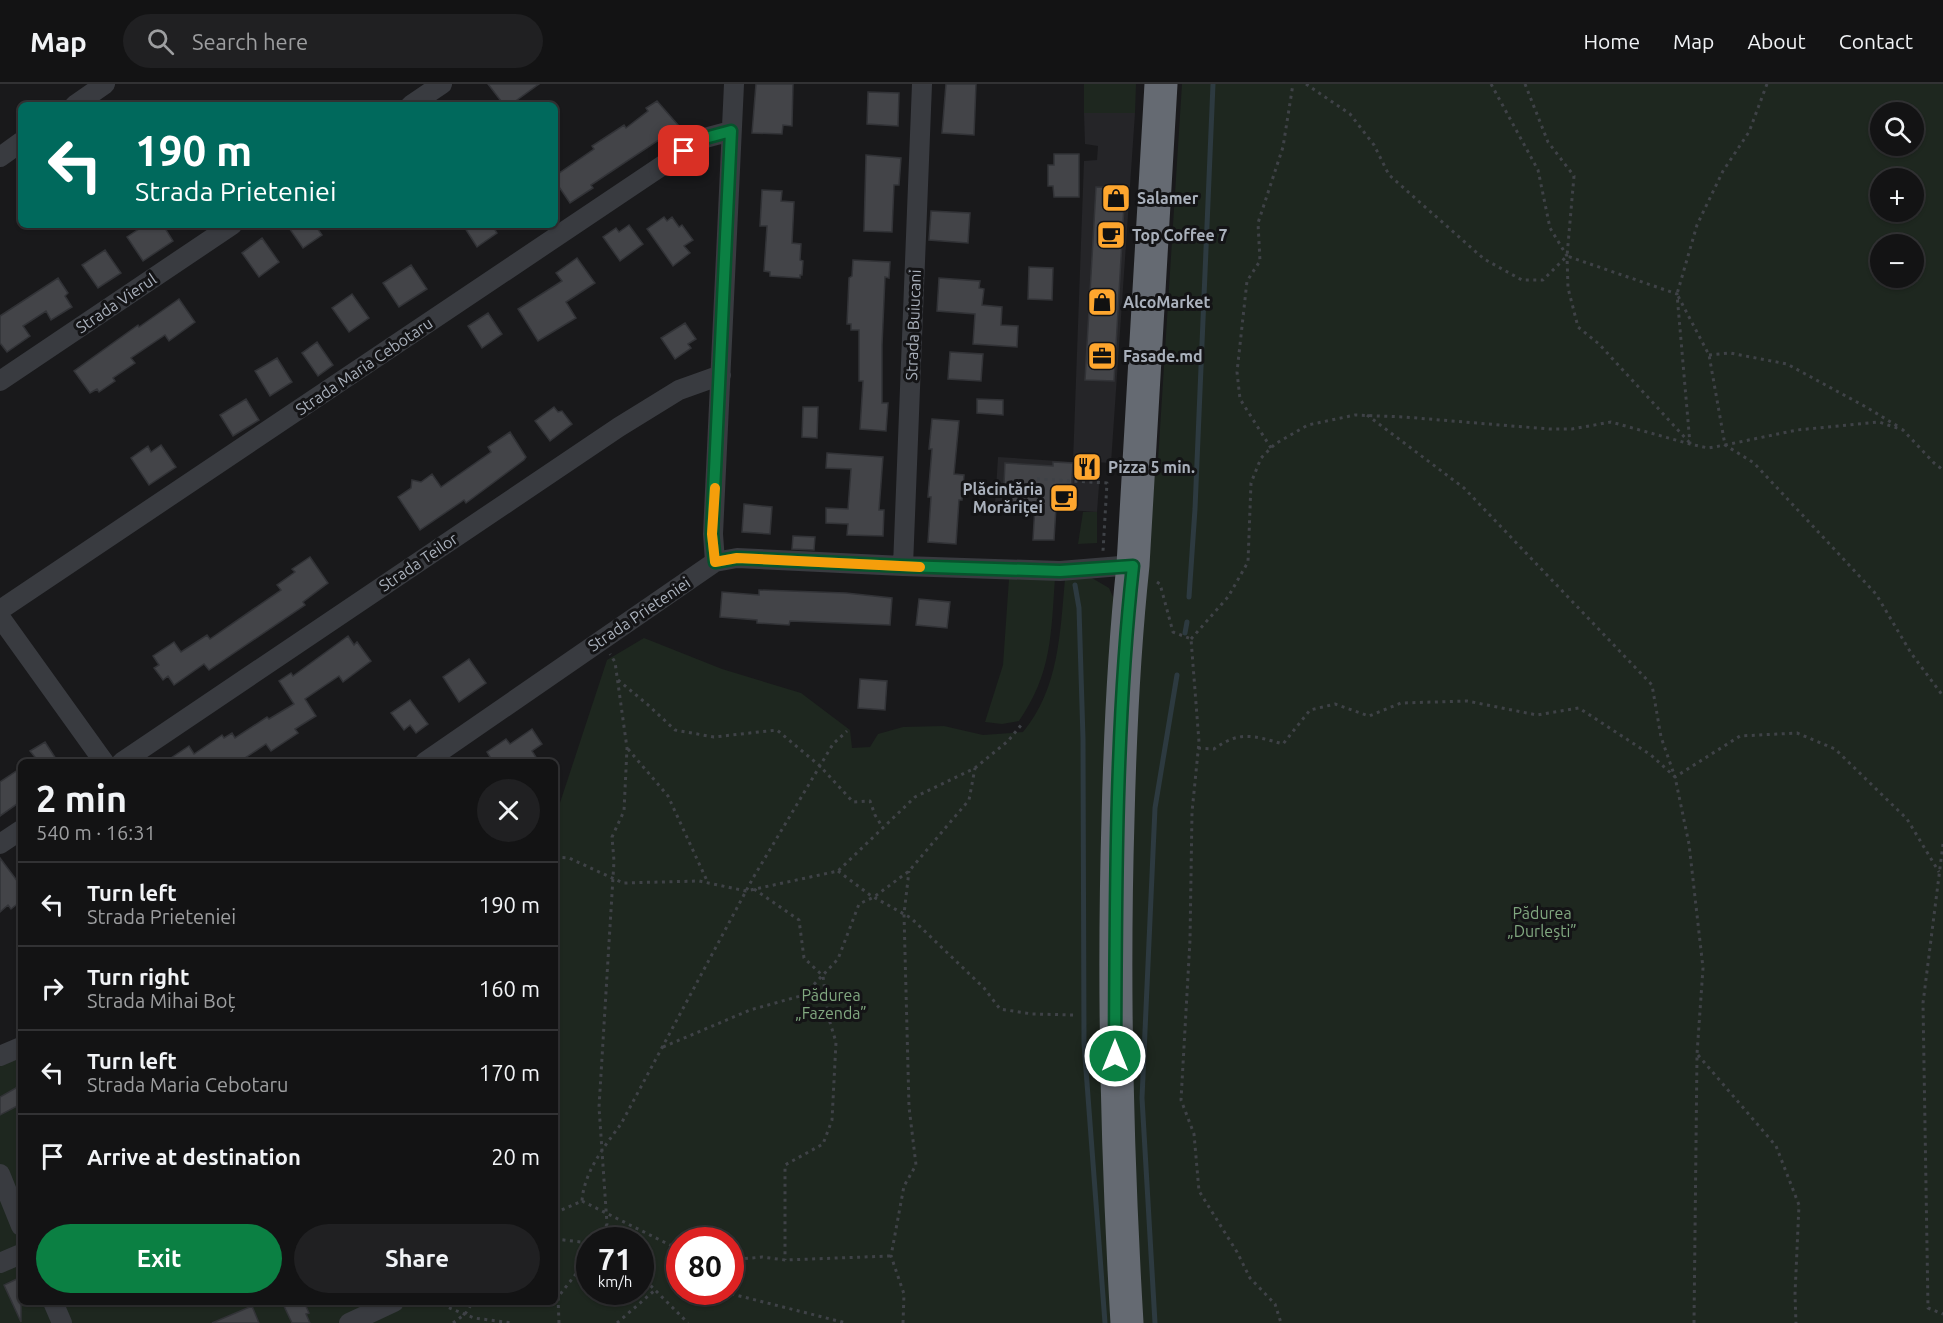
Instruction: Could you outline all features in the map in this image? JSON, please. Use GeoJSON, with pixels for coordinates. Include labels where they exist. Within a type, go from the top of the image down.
{"type":"FeatureCollection","features":[{"type":"Feature","properties":{"kind":"highway"},"geometry":{"type":"LineString","coordinates":[[1127,1323],[1115,1056],[1116,864],[1124,650],[1118,567],[1161,84]]}},
{"type":"Feature","properties":{"kind":"street"},"geometry":{"type":"LineString","coordinates":[[79,102],[105,84]]}},
{"type":"Feature","properties":{"kind":"street"},"geometry":{"type":"LineString","coordinates":[[415,102],[442,84]]}},
{"type":"Feature","properties":{"kind":"street"},"geometry":{"type":"LineString","coordinates":[[715,562],[712,534],[734,84]]}},
{"type":"Feature","properties":{"kind":"street","name":"Strada Buiucani"},"geometry":{"type":"LineString","coordinates":[[903,566],[922,84]]}},
{"type":"Feature","properties":{"kind":"street","name":"Strada Maria Cebotaru"},"geometry":{"type":"LineString","coordinates":[[0,610],[684,151],[705,138],[731,131]]}},
{"type":"Feature","properties":{"kind":"street"},"geometry":{"type":"LineString","coordinates":[[0,157],[18,144]]}},
{"type":"Feature","properties":{"kind":"street","name":"Strada Vierul"},"geometry":{"type":"LineString","coordinates":[[0,381],[228,228]]}},
{"type":"Feature","properties":{"kind":"street","name":"Strada Teilor"},"geometry":{"type":"LineString","coordinates":[[126,759],[619,427],[679,390],[721,375]]}},
{"type":"Feature","properties":{"kind":"street","name":"Strada Prieteniei"},"geometry":{"type":"LineString","coordinates":[[429,759],[715,562],[737,558],[1060,571],[1118,567]]}},
{"type":"Feature","properties":{"kind":"street"},"geometry":{"type":"LineString","coordinates":[[0,617],[102,759]]}},
{"type":"Feature","properties":{"kind":"street"},"geometry":{"type":"LineString","coordinates":[[0,844],[18,832]]}},
{"type":"Feature","properties":{"kind":"street"},"geometry":{"type":"LineString","coordinates":[[0,1056],[18,1048]]}},
{"type":"Feature","properties":{"kind":"street"},"geometry":{"type":"LineString","coordinates":[[0,1174],[18,1219]]}},
{"type":"Feature","properties":{"kind":"street"},"geometry":{"type":"LineString","coordinates":[[0,1263],[18,1255]]}},
{"type":"Feature","properties":{"kind":"street"},"geometry":{"type":"LineString","coordinates":[[54,1305],[62,1323]]}},
{"type":"Feature","properties":{"kind":"street"},"geometry":{"type":"LineString","coordinates":[[349,1323],[388,1305]]}},
{"type":"Feature","properties":{"kind":"path"},"geometry":{"type":"LineString","coordinates":[[1271,448],[1240,399],[1237,372],[1247,281],[1260,261],[1258,223],[1283,147],[1293,84]]}},
{"type":"Feature","properties":{"kind":"path"},"geometry":{"type":"LineString","coordinates":[[1306,84],[1350,114],[1374,145],[1389,175],[1484,260],[1522,280],[1543,280],[1567,256]]}},
{"type":"Feature","properties":{"kind":"path"},"geometry":{"type":"LineString","coordinates":[[1491,84],[1538,170],[1550,228],[1567,256],[1677,294],[1709,355],[1725,445],[1754,463],[1876,594],[1911,653],[1943,696]]}},
{"type":"Feature","properties":{"kind":"path"},"geometry":{"type":"LineString","coordinates":[[1525,84],[1548,142],[1574,176],[1567,256],[1568,288],[1578,327],[1599,344],[1690,444]]}},
{"type":"Feature","properties":{"kind":"path"},"geometry":{"type":"LineString","coordinates":[[1690,444],[1677,294],[1696,225],[1723,171],[1749,132],[1767,84]]}},
{"type":"Feature","properties":{"kind":"path"},"geometry":{"type":"LineString","coordinates":[[1709,355],[1730,353],[1787,364],[1903,429],[1943,470]]}},
{"type":"Feature","properties":{"kind":"path"},"geometry":{"type":"LineString","coordinates":[[1281,1323],[1275,1304],[1250,1278],[1237,1252],[1199,1191],[1194,1134],[1181,1100],[1190,940],[1192,812],[1198,748],[1191,639],[1228,597],[1248,562],[1251,483],[1261,458],[1275,444],[1308,425],[1355,415],[1549,429],[1572,429],[1611,422],[1708,448],[1797,430],[1879,422],[1903,429]]}},
{"type":"Feature","properties":{"kind":"path"},"geometry":{"type":"LineString","coordinates":[[1367,415],[1464,488],[1652,685],[1661,737],[1675,777],[1689,844],[1703,968],[1697,1054],[1694,1323]]}},
{"type":"Feature","properties":{"kind":"path"},"geometry":{"type":"LineString","coordinates":[[1037,479],[1107,483],[1118,567],[1160,584],[1173,632],[1191,639]]}},
{"type":"Feature","properties":{"kind":"path"},"geometry":{"type":"LineString","coordinates":[[601,640],[615,662],[627,748],[624,811],[612,837],[614,861],[600,1107],[607,1213],[606,1227]]}},
{"type":"Feature","properties":{"kind":"path"},"geometry":{"type":"LineString","coordinates":[[618,680],[675,730],[714,737],[777,730],[820,766],[853,802],[870,801],[883,828]]}},
{"type":"Feature","properties":{"kind":"path"},"geometry":{"type":"LineString","coordinates":[[1198,748],[1214,750],[1223,743],[1246,735],[1282,744],[1310,710],[1335,704],[1369,716],[1401,703],[1467,701],[1537,715],[1579,708],[1651,755],[1675,777]]}},
{"type":"Feature","properties":{"kind":"path"},"geometry":{"type":"LineString","coordinates":[[558,857],[569,858],[623,883],[699,880],[746,891],[838,871],[915,797],[975,768],[1008,741],[1022,724]]}},
{"type":"Feature","properties":{"kind":"path"},"geometry":{"type":"LineString","coordinates":[[582,1201],[583,1187],[603,1149],[621,1124],[746,891],[833,744],[847,731]]}},
{"type":"Feature","properties":{"kind":"path"},"geometry":{"type":"LineString","coordinates":[[1675,777],[1740,736],[1797,733],[1835,749],[1907,819],[1939,872]]}},
{"type":"Feature","properties":{"kind":"path"},"geometry":{"type":"LineString","coordinates":[[627,748],[668,796],[708,883]]}},
{"type":"Feature","properties":{"kind":"path"},"geometry":{"type":"LineString","coordinates":[[662,1048],[750,1010],[804,995],[838,959],[859,904],[874,897],[909,871],[969,800],[975,768]]}},
{"type":"Feature","properties":{"kind":"path"},"geometry":{"type":"LineString","coordinates":[[1943,844],[1923,1003],[1928,1308],[1943,1314]]}},
{"type":"Feature","properties":{"kind":"path"},"geometry":{"type":"LineString","coordinates":[[838,871],[874,897],[911,918],[984,988],[1000,1009],[1032,1014],[1074,1015]]}},
{"type":"Feature","properties":{"kind":"path"},"geometry":{"type":"LineString","coordinates":[[903,1323],[904,1294],[891,1256],[904,1186],[916,1165],[909,1107],[904,914],[909,871]]}},
{"type":"Feature","properties":{"kind":"path"},"geometry":{"type":"LineString","coordinates":[[754,889],[799,920],[804,958],[823,976],[828,1016],[837,1042],[832,1120],[823,1144],[785,1165],[785,1260]]}},
{"type":"Feature","properties":{"kind":"path"},"geometry":{"type":"LineString","coordinates":[[1697,1054],[1776,1146],[1799,1205],[1796,1323]]}},
{"type":"Feature","properties":{"kind":"path"},"geometry":{"type":"LineString","coordinates":[[558,1212],[582,1201],[666,1243]]}},
{"type":"Feature","properties":{"kind":"path"},"geometry":{"type":"LineString","coordinates":[[558,1239],[576,1241]]}},
{"type":"Feature","properties":{"kind":"path"},"geometry":{"type":"LineString","coordinates":[[744,1259],[762,1257],[785,1260],[891,1256]]}},
{"type":"Feature","properties":{"kind":"path"},"geometry":{"type":"LineString","coordinates":[[559,1323],[558,1298],[576,1274]]}},
{"type":"Feature","properties":{"kind":"path"},"geometry":{"type":"LineString","coordinates":[[617,1323],[655,1290],[688,1323]]}},
{"type":"Feature","properties":{"kind":"path"},"geometry":{"type":"LineString","coordinates":[[744,1297],[846,1323]]}},
{"type":"Feature","properties":{"kind":"path"},"geometry":{"type":"LineString","coordinates":[[442,1305],[474,1318],[512,1323]]}},
{"type":"Feature","properties":{"kind":"path"},"geometry":{"type":"LineString","coordinates":[[453,1323],[465,1314],[471,1305]]}},
{"type":"Feature","properties":{"kind":"shaded area"},"geometry":{"type":"Polygon","coordinates":[[[1084,113],[1135,113],[1111,463],[1079,461],[1073,463],[1073,471],[1100,472],[1097,512],[995,505],[998,457],[1073,462],[1084,161],[1097,160],[1098,146],[1085,144],[1084,113]]]}},
{"type":"Feature","properties":{"kind":"green space"},"geometry":{"type":"Polygon","coordinates":[[[1084,84],[1136,84],[1135,113],[1084,113],[1084,84]]]}},
{"type":"Feature","properties":{"kind":"green space","name":"Pădurea „Durlești”"},"geometry":{"type":"Polygon","coordinates":[[[1182,84],[1943,84],[1943,1323],[1141,1323],[1134,1194],[1129,847],[1148,476],[1157,476],[1182,84]]]}},
{"type":"Feature","properties":{"kind":"green space"},"geometry":{"type":"Polygon","coordinates":[[[1083,512],[1097,512],[1097,543],[1078,544],[1083,512]]]}},
{"type":"Feature","properties":{"kind":"green space"},"geometry":{"type":"Polygon","coordinates":[[[1055,578],[1048,652],[1038,686],[1030,703],[1019,721],[1002,724],[985,722],[1003,665],[1009,579],[1055,578]]]}},
{"type":"Feature","properties":{"kind":"green space","name":"Pădurea „Fazenda”"},"geometry":{"type":"Polygon","coordinates":[[[1092,578],[1109,588],[1114,599],[1113,1323],[0,1323],[0,1066],[18,1058],[18,1305],[558,1305],[558,809],[607,660],[644,638],[722,669],[801,693],[850,730],[852,748],[870,747],[878,734],[903,727],[944,726],[983,735],[1023,732],[1044,698],[1056,660],[1065,579],[1092,578]]]}},
{"type":"Feature","properties":{"kind":"building"},"geometry":{"type":"Polygon","coordinates":[[[488,84],[539,84],[514,102],[502,102],[488,84]]]}},
{"type":"Feature","properties":{"kind":"building"},"geometry":{"type":"Polygon","coordinates":[[[756,84],[793,84],[792,126],[783,125],[782,134],[752,133],[756,84]]]}},
{"type":"Feature","properties":{"kind":"building"},"geometry":{"type":"Polygon","coordinates":[[[946,84],[976,84],[974,135],[942,133],[946,84]]]}},
{"type":"Feature","properties":{"kind":"building"},"geometry":{"type":"Polygon","coordinates":[[[868,92],[899,93],[898,126],[867,124],[868,92]]]}},
{"type":"Feature","properties":{"kind":"building"},"geometry":{"type":"Polygon","coordinates":[[[657,101],[678,125],[591,185],[593,188],[570,203],[558,185],[558,174],[594,149],[592,146],[624,125],[626,128],[648,111],[646,108],[657,101]]]}},
{"type":"Feature","properties":{"kind":"building"},"geometry":{"type":"Polygon","coordinates":[[[1054,154],[1079,154],[1079,197],[1054,197],[1053,186],[1048,186],[1048,165],[1054,165],[1054,154]]]}},
{"type":"Feature","properties":{"kind":"building"},"geometry":{"type":"Polygon","coordinates":[[[866,155],[901,158],[899,185],[894,185],[892,232],[864,231],[866,155]]]}},
{"type":"Feature","properties":{"kind":"building"},"geometry":{"type":"Polygon","coordinates":[[[1096,187],[1125,188],[1114,381],[1085,380],[1096,187]]]}},
{"type":"Feature","properties":{"kind":"building"},"geometry":{"type":"Polygon","coordinates":[[[762,190],[782,191],[781,201],[794,202],[792,243],[801,244],[800,260],[803,261],[800,278],[770,276],[770,272],[764,271],[767,226],[760,226],[762,190]]]}},
{"type":"Feature","properties":{"kind":"building"},"geometry":{"type":"Polygon","coordinates":[[[931,211],[970,213],[968,243],[929,240],[931,211]]]}},
{"type":"Feature","properties":{"kind":"building"},"geometry":{"type":"Polygon","coordinates":[[[664,217],[667,221],[672,217],[679,227],[682,225],[693,240],[684,246],[690,253],[673,266],[647,229],[664,217]]]}},
{"type":"Feature","properties":{"kind":"building"},"geometry":{"type":"Polygon","coordinates":[[[629,225],[643,244],[620,261],[603,237],[616,228],[619,232],[629,225]]]}},
{"type":"Feature","properties":{"kind":"building"},"geometry":{"type":"Polygon","coordinates":[[[140,228],[165,228],[173,241],[143,261],[127,237],[140,228]]]}},
{"type":"Feature","properties":{"kind":"building"},"geometry":{"type":"Polygon","coordinates":[[[289,228],[317,228],[322,235],[303,248],[289,228]]]}},
{"type":"Feature","properties":{"kind":"building"},"geometry":{"type":"Polygon","coordinates":[[[465,228],[494,228],[497,233],[477,247],[465,228]]]}},
{"type":"Feature","properties":{"kind":"building"},"geometry":{"type":"Polygon","coordinates":[[[262,238],[279,262],[259,277],[242,253],[262,238]]]}},
{"type":"Feature","properties":{"kind":"building"},"geometry":{"type":"Polygon","coordinates":[[[105,250],[121,273],[98,288],[82,265],[105,250]]]}},
{"type":"Feature","properties":{"kind":"building"},"geometry":{"type":"Polygon","coordinates":[[[577,258],[595,283],[566,302],[576,318],[538,341],[518,309],[562,281],[556,273],[577,258]]]}},
{"type":"Feature","properties":{"kind":"building"},"geometry":{"type":"Polygon","coordinates":[[[853,260],[890,262],[889,278],[885,277],[882,345],[882,403],[888,403],[886,431],[860,429],[863,381],[859,381],[859,330],[851,330],[851,324],[847,324],[849,278],[852,276],[853,260]]]}},
{"type":"Feature","properties":{"kind":"building"},"geometry":{"type":"Polygon","coordinates":[[[411,265],[427,289],[399,307],[383,283],[411,265]]]}},
{"type":"Feature","properties":{"kind":"building"},"geometry":{"type":"Polygon","coordinates":[[[1029,267],[1053,268],[1052,300],[1028,299],[1029,267]]]}},
{"type":"Feature","properties":{"kind":"building"},"geometry":{"type":"Polygon","coordinates":[[[58,278],[68,293],[65,296],[72,307],[51,320],[46,311],[23,326],[30,336],[7,352],[0,343],[0,316],[58,278]]]}},
{"type":"Feature","properties":{"kind":"building"},"geometry":{"type":"Polygon","coordinates":[[[939,278],[980,281],[979,288],[984,289],[982,305],[1002,307],[1001,325],[1018,326],[1017,347],[973,344],[975,314],[937,311],[939,278]]]}},
{"type":"Feature","properties":{"kind":"building"},"geometry":{"type":"Polygon","coordinates":[[[352,294],[369,318],[349,332],[332,308],[352,294]]]}},
{"type":"Feature","properties":{"kind":"building"},"geometry":{"type":"Polygon","coordinates":[[[179,299],[195,322],[169,341],[165,335],[131,358],[135,363],[113,378],[115,381],[99,392],[97,389],[90,393],[74,371],[179,299]]]}},
{"type":"Feature","properties":{"kind":"building"},"geometry":{"type":"Polygon","coordinates":[[[488,313],[502,334],[482,348],[468,326],[488,313]]]}},
{"type":"Feature","properties":{"kind":"building"},"geometry":{"type":"Polygon","coordinates":[[[685,323],[696,339],[688,344],[691,348],[675,359],[661,338],[685,323]]]}},
{"type":"Feature","properties":{"kind":"building"},"geometry":{"type":"Polygon","coordinates":[[[317,342],[333,365],[318,376],[302,353],[317,342]]]}},
{"type":"Feature","properties":{"kind":"building"},"geometry":{"type":"Polygon","coordinates":[[[950,352],[983,354],[981,381],[948,379],[950,352]]]}},
{"type":"Feature","properties":{"kind":"building"},"geometry":{"type":"Polygon","coordinates":[[[277,358],[292,382],[270,396],[255,371],[277,358]]]}},
{"type":"Feature","properties":{"kind":"building"},"geometry":{"type":"Polygon","coordinates":[[[246,399],[259,420],[233,436],[220,415],[246,399]]]}},
{"type":"Feature","properties":{"kind":"building"},"geometry":{"type":"Polygon","coordinates":[[[977,399],[1003,400],[1003,415],[977,413],[977,399]]]}},
{"type":"Feature","properties":{"kind":"building"},"geometry":{"type":"Polygon","coordinates":[[[554,407],[558,412],[562,411],[572,424],[550,441],[535,421],[554,407]]]}},
{"type":"Feature","properties":{"kind":"building"},"geometry":{"type":"Polygon","coordinates":[[[803,407],[818,407],[817,438],[802,437],[803,407]]]}},
{"type":"Feature","properties":{"kind":"building"},"geometry":{"type":"Polygon","coordinates":[[[932,419],[959,421],[954,474],[964,475],[962,500],[959,500],[956,544],[928,542],[931,497],[928,497],[932,449],[929,449],[932,419]]]}},
{"type":"Feature","properties":{"kind":"building"},"geometry":{"type":"Polygon","coordinates":[[[510,432],[526,457],[524,460],[466,503],[464,500],[420,530],[398,497],[411,488],[412,480],[421,482],[432,474],[441,487],[491,452],[488,447],[510,432]]]}},
{"type":"Feature","properties":{"kind":"building"},"geometry":{"type":"Polygon","coordinates":[[[161,445],[176,467],[149,485],[131,458],[148,446],[151,452],[161,445]]]}},
{"type":"Feature","properties":{"kind":"building"},"geometry":{"type":"Polygon","coordinates":[[[827,453],[883,457],[879,510],[884,510],[883,536],[847,535],[848,524],[826,523],[826,508],[848,509],[851,469],[826,468],[827,453]]]}},
{"type":"Feature","properties":{"kind":"building"},"geometry":{"type":"Polygon","coordinates":[[[1053,462],[1073,463],[1070,508],[1056,507],[1054,540],[1033,540],[1035,505],[1003,504],[1005,463],[1053,466],[1053,462]]]}},
{"type":"Feature","properties":{"kind":"building"},"geometry":{"type":"Polygon","coordinates":[[[744,504],[772,507],[770,534],[742,532],[744,504]]]}},
{"type":"Feature","properties":{"kind":"building"},"geometry":{"type":"Polygon","coordinates":[[[793,536],[815,537],[814,550],[792,549],[793,536]]]}},
{"type":"Feature","properties":{"kind":"building"},"geometry":{"type":"Polygon","coordinates":[[[310,557],[328,583],[303,602],[305,605],[209,670],[204,664],[174,685],[168,676],[163,680],[154,668],[159,665],[153,656],[174,642],[181,652],[207,635],[210,639],[281,590],[277,585],[295,572],[292,569],[310,557]]]}},
{"type":"Feature","properties":{"kind":"building"},"geometry":{"type":"Polygon","coordinates":[[[759,590],[846,593],[892,598],[890,625],[790,621],[789,625],[720,617],[722,592],[759,595],[759,590]]]}},
{"type":"Feature","properties":{"kind":"building"},"geometry":{"type":"Polygon","coordinates":[[[919,599],[950,602],[947,628],[916,625],[919,599]]]}},
{"type":"Feature","properties":{"kind":"building"},"geometry":{"type":"Polygon","coordinates":[[[348,636],[354,645],[357,642],[371,661],[343,682],[339,676],[305,699],[316,716],[295,729],[298,733],[271,751],[266,744],[245,759],[170,759],[189,746],[194,754],[222,735],[224,738],[232,733],[235,738],[267,717],[269,719],[294,704],[279,681],[291,673],[293,676],[348,636]]]}},
{"type":"Feature","properties":{"kind":"building"},"geometry":{"type":"Polygon","coordinates":[[[469,659],[486,683],[459,702],[443,677],[469,659]]]}},
{"type":"Feature","properties":{"kind":"building"},"geometry":{"type":"Polygon","coordinates":[[[860,679],[887,681],[885,710],[858,708],[860,679]]]}},
{"type":"Feature","properties":{"kind":"building"},"geometry":{"type":"Polygon","coordinates":[[[410,700],[428,724],[416,733],[410,725],[404,730],[391,713],[410,700]]]}},
{"type":"Feature","properties":{"kind":"building"},"geometry":{"type":"Polygon","coordinates":[[[532,729],[542,744],[532,751],[537,759],[491,759],[487,752],[506,739],[510,744],[532,729]]]}},
{"type":"Feature","properties":{"kind":"building"},"geometry":{"type":"Polygon","coordinates":[[[45,742],[56,759],[37,759],[30,751],[45,742]]]}},
{"type":"Feature","properties":{"kind":"building"},"geometry":{"type":"Polygon","coordinates":[[[18,770],[18,803],[0,816],[0,782],[18,770]]]}},
{"type":"Feature","properties":{"kind":"building"},"geometry":{"type":"Polygon","coordinates":[[[0,858],[18,882],[18,903],[11,909],[8,905],[0,912],[0,858]]]}},
{"type":"Feature","properties":{"kind":"building"},"geometry":{"type":"Polygon","coordinates":[[[18,1087],[18,1106],[0,1115],[0,1097],[18,1087]]]}},
{"type":"Feature","properties":{"kind":"building"},"geometry":{"type":"Polygon","coordinates":[[[18,1278],[18,1305],[21,1305],[21,1322],[4,1285],[18,1278]]]}},
{"type":"Feature","properties":{"kind":"building"},"geometry":{"type":"Polygon","coordinates":[[[305,1305],[310,1323],[292,1323],[284,1306],[305,1305]]]}},
{"type":"Feature","properties":{"kind":"building"},"geometry":{"type":"Polygon","coordinates":[[[252,1306],[259,1323],[212,1323],[252,1306]]]}},
{"type":"Feature","properties":{"kind":"waterway"},"geometry":{"type":"LineString","coordinates":[[1189,597],[1195,509],[1213,84]]}},
{"type":"Feature","properties":{"kind":"waterway"},"geometry":{"type":"LineString","coordinates":[[1075,585],[1079,608],[1083,739],[1084,1043],[1105,1323]]}},
{"type":"Feature","properties":{"kind":"waterway"},"geometry":{"type":"LineString","coordinates":[[1185,633],[1187,622]]}},
{"type":"Feature","properties":{"kind":"waterway"},"geometry":{"type":"LineString","coordinates":[[1155,1323],[1142,1098],[1155,808],[1177,675]]}},
{"type":"Feature","properties":{"kind":"slow traffic"},"geometry":{"type":"LineString","coordinates":[[715,488],[712,534],[715,562],[737,558],[920,567]]}},
{"type":"Feature","properties":{"kind":"place","name":"Salamer"},"geometry":{"type":"Point","coordinates":[1116,198]}},
{"type":"Feature","properties":{"kind":"place","name":"Top Coffee 7"},"geometry":{"type":"Point","coordinates":[1111,235]}},
{"type":"Feature","properties":{"kind":"place","name":"AlcoMarket"},"geometry":{"type":"Point","coordinates":[1102,302]}},
{"type":"Feature","properties":{"kind":"place","name":"Fasade.md"},"geometry":{"type":"Point","coordinates":[1102,356]}},
{"type":"Feature","properties":{"kind":"place","name":"Pizza 5 min."},"geometry":{"type":"Point","coordinates":[1087,467]}},
{"type":"Feature","properties":{"kind":"place","name":"Plăcintăria Morăriței"},"geometry":{"type":"Point","coordinates":[1064,498]}},
{"type":"Feature","properties":{"kind":"route"},"geometry":{"type":"LineString","coordinates":[[684,151],[705,138],[731,131],[712,534],[715,562],[737,558],[1060,571],[1133,566],[1125,639],[1116,864],[1115,1056]]}}]}
